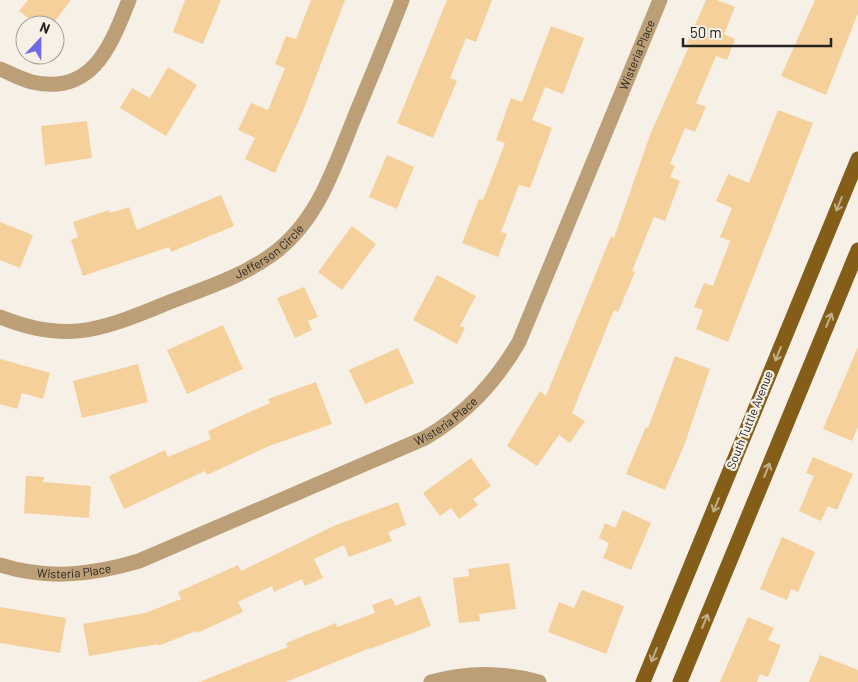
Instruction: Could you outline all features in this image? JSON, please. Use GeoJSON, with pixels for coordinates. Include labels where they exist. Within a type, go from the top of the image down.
{"type":"FeatureCollection","features":[{"type":"Feature","properties":{"kind":"main road","name":"South Tuttle Avenue"},"geometry":{"type":"LineString","coordinates":[[643,682],[858,159]]}},
{"type":"Feature","properties":{"kind":"main road"},"geometry":{"type":"LineString","coordinates":[[680,682],[858,250]]}},
{"type":"Feature","properties":{"kind":"street"},"geometry":{"type":"LineString","coordinates":[[0,69],[31,81],[48,84],[72,80],[86,73],[104,55],[129,0]]}},
{"type":"Feature","properties":{"kind":"street","name":"Jefferson Circle"},"geometry":{"type":"LineString","coordinates":[[0,317],[45,331],[73,332],[100,328],[233,275],[270,257],[300,228],[322,195],[402,0]]}},
{"type":"Feature","properties":{"kind":"street","name":"Wisteria Place"},"geometry":{"type":"LineString","coordinates":[[0,565],[32,573],[66,575],[105,571],[139,561],[425,438],[463,413],[503,369],[519,342],[660,0]]}},
{"type":"Feature","properties":{"kind":"street"},"geometry":{"type":"LineString","coordinates":[[431,682],[456,676],[495,674],[539,682]]}},
{"type":"Feature","properties":{"kind":"building"},"geometry":{"type":"Polygon","coordinates":[[[28,0],[71,0],[60,15],[24,15],[19,11],[28,0]]]}},
{"type":"Feature","properties":{"kind":"building"},"geometry":{"type":"Polygon","coordinates":[[[185,0],[221,0],[203,44],[173,32],[185,0]]]}},
{"type":"Feature","properties":{"kind":"building"},"geometry":{"type":"Polygon","coordinates":[[[311,0],[345,0],[303,111],[275,173],[245,159],[255,138],[238,130],[251,103],[268,110],[285,68],[275,64],[286,36],[296,39],[311,0]]]}},
{"type":"Feature","properties":{"kind":"building"},"geometry":{"type":"Polygon","coordinates":[[[447,0],[492,0],[476,42],[466,38],[450,78],[457,81],[433,138],[397,123],[447,0]]]}},
{"type":"Feature","properties":{"kind":"building"},"geometry":{"type":"Polygon","coordinates":[[[706,0],[717,0],[735,7],[724,34],[735,39],[727,60],[716,56],[696,103],[706,107],[695,132],[685,128],[670,164],[675,166],[670,177],[680,181],[665,221],[654,217],[632,271],[635,272],[618,312],[614,310],[572,413],[585,421],[570,443],[559,435],[537,466],[507,446],[540,391],[546,396],[611,236],[614,238],[650,135],[690,44],[687,43],[706,0]]]}},
{"type":"Feature","properties":{"kind":"building"},"geometry":{"type":"Polygon","coordinates":[[[815,0],[858,0],[858,13],[826,95],[781,76],[815,0]]]}},
{"type":"Feature","properties":{"kind":"building"},"geometry":{"type":"Polygon","coordinates":[[[551,26],[584,38],[563,94],[545,87],[532,120],[552,128],[530,188],[519,185],[501,232],[507,234],[498,257],[462,243],[479,199],[483,200],[505,143],[496,140],[511,98],[522,102],[551,26]]]}},
{"type":"Feature","properties":{"kind":"building"},"geometry":{"type":"Polygon","coordinates":[[[168,67],[197,85],[166,136],[120,108],[132,88],[150,98],[168,67]]]}},
{"type":"Feature","properties":{"kind":"building"},"geometry":{"type":"Polygon","coordinates":[[[778,110],[813,123],[728,342],[696,329],[703,310],[694,307],[704,283],[713,286],[730,241],[720,237],[732,208],[716,201],[728,174],[749,183],[778,110]]]}},
{"type":"Feature","properties":{"kind":"building"},"geometry":{"type":"Polygon","coordinates":[[[87,121],[92,158],[45,165],[41,126],[87,121]]]}},
{"type":"Feature","properties":{"kind":"building"},"geometry":{"type":"Polygon","coordinates":[[[387,155],[414,167],[397,209],[369,197],[387,155]]]}},
{"type":"Feature","properties":{"kind":"building"},"geometry":{"type":"Polygon","coordinates":[[[221,195],[234,226],[171,252],[169,247],[83,276],[71,240],[78,237],[73,222],[109,210],[110,213],[129,207],[137,230],[221,195]]]}},
{"type":"Feature","properties":{"kind":"building"},"geometry":{"type":"Polygon","coordinates":[[[0,222],[33,235],[20,268],[0,260],[0,222]]]}},
{"type":"Feature","properties":{"kind":"building"},"geometry":{"type":"Polygon","coordinates":[[[352,226],[376,244],[342,290],[318,272],[352,226]]]}},
{"type":"Feature","properties":{"kind":"building"},"geometry":{"type":"Polygon","coordinates":[[[437,275],[476,296],[460,326],[465,328],[457,344],[413,320],[437,275]]]}},
{"type":"Feature","properties":{"kind":"building"},"geometry":{"type":"Polygon","coordinates":[[[304,287],[318,317],[308,321],[312,330],[295,338],[277,298],[304,287]]]}},
{"type":"Feature","properties":{"kind":"building"},"geometry":{"type":"Polygon","coordinates":[[[223,325],[243,369],[187,394],[167,350],[223,325]]]}},
{"type":"Feature","properties":{"kind":"building"},"geometry":{"type":"Polygon","coordinates":[[[858,347],[858,427],[852,441],[823,429],[858,347]]]}},
{"type":"Feature","properties":{"kind":"building"},"geometry":{"type":"Polygon","coordinates":[[[398,348],[414,383],[365,404],[349,370],[398,348]]]}},
{"type":"Feature","properties":{"kind":"building"},"geometry":{"type":"Polygon","coordinates":[[[675,356],[710,369],[685,443],[665,490],[626,474],[646,427],[648,428],[675,356]]]}},
{"type":"Feature","properties":{"kind":"building"},"geometry":{"type":"Polygon","coordinates":[[[0,359],[50,373],[43,399],[22,393],[17,409],[0,404],[0,359]]]}},
{"type":"Feature","properties":{"kind":"building"},"geometry":{"type":"Polygon","coordinates":[[[138,364],[148,402],[82,418],[73,381],[138,364]]]}},
{"type":"Feature","properties":{"kind":"building"},"geometry":{"type":"Polygon","coordinates":[[[316,382],[332,424],[269,446],[207,475],[205,471],[124,509],[109,476],[165,450],[168,457],[211,439],[208,431],[270,403],[268,399],[316,382]]]}},
{"type":"Feature","properties":{"kind":"building"},"geometry":{"type":"Polygon","coordinates":[[[813,457],[853,474],[837,510],[828,506],[821,521],[799,511],[814,476],[806,473],[813,457]]]}},
{"type":"Feature","properties":{"kind":"building"},"geometry":{"type":"Polygon","coordinates":[[[471,458],[491,486],[473,499],[478,505],[459,519],[451,508],[440,516],[423,493],[471,458]]]}},
{"type":"Feature","properties":{"kind":"building"},"geometry":{"type":"Polygon","coordinates":[[[26,476],[44,477],[43,482],[91,486],[89,518],[24,513],[26,476]]]}},
{"type":"Feature","properties":{"kind":"building"},"geometry":{"type":"Polygon","coordinates":[[[398,502],[406,525],[388,532],[392,541],[349,557],[344,545],[314,559],[323,578],[305,586],[302,579],[274,592],[272,586],[238,602],[243,612],[197,633],[196,631],[158,646],[158,644],[89,656],[83,624],[145,613],[181,599],[178,592],[238,565],[241,571],[336,525],[398,502]]]}},
{"type":"Feature","properties":{"kind":"building"},"geometry":{"type":"Polygon","coordinates":[[[623,510],[651,523],[631,570],[603,558],[609,543],[599,538],[605,523],[615,528],[623,510]]]}},
{"type":"Feature","properties":{"kind":"building"},"geometry":{"type":"Polygon","coordinates":[[[782,537],[815,552],[798,592],[791,589],[787,600],[760,589],[782,537]]]}},
{"type":"Feature","properties":{"kind":"building"},"geometry":{"type":"Polygon","coordinates":[[[509,563],[516,609],[479,614],[480,621],[459,623],[453,578],[469,576],[468,569],[509,563]]]}},
{"type":"Feature","properties":{"kind":"building"},"geometry":{"type":"Polygon","coordinates":[[[582,590],[624,606],[606,654],[548,632],[559,602],[574,608],[582,590]]]}},
{"type":"Feature","properties":{"kind":"building"},"geometry":{"type":"Polygon","coordinates":[[[420,596],[431,626],[286,682],[199,682],[288,647],[286,643],[336,623],[337,627],[375,613],[372,605],[392,598],[395,606],[420,596]]]}},
{"type":"Feature","properties":{"kind":"building"},"geometry":{"type":"Polygon","coordinates":[[[0,607],[66,618],[60,653],[0,643],[0,607]]]}},
{"type":"Feature","properties":{"kind":"building"},"geometry":{"type":"Polygon","coordinates":[[[748,617],[774,628],[768,640],[781,645],[768,677],[760,674],[757,682],[720,682],[748,617]]]}},
{"type":"Feature","properties":{"kind":"building"},"geometry":{"type":"Polygon","coordinates":[[[820,655],[858,670],[858,682],[809,682],[820,655]]]}}]}
